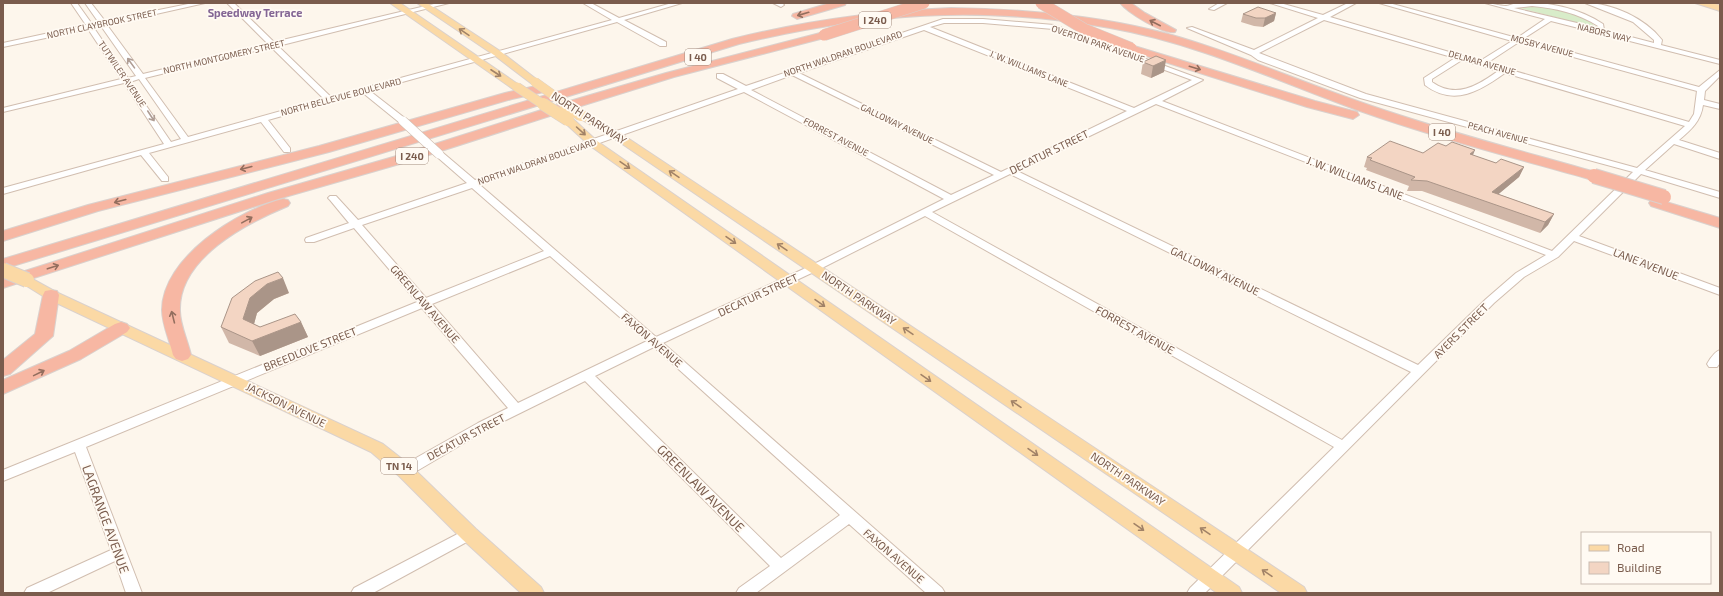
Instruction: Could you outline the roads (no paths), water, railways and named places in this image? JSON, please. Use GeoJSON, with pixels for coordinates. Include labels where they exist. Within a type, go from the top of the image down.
{"type":"FeatureCollection","features":[{"type":"Feature","properties":{"kind":"highway","name":"I 240"},"geometry":{"type":"LineString","coordinates":[[3,252],[841,3]]}},
{"type":"Feature","properties":{"kind":"highway","name":"I 240"},"geometry":{"type":"LineString","coordinates":[[3,284],[265,199],[405,158],[670,75],[824,35],[866,23],[924,3]]}},
{"type":"Feature","properties":{"kind":"highway"},"geometry":{"type":"LineString","coordinates":[[1041,3],[1062,18],[1081,28],[1131,48],[1311,104],[1404,128]]}},
{"type":"Feature","properties":{"kind":"highway"},"geometry":{"type":"LineString","coordinates":[[1125,3],[1141,15],[1168,29],[1291,82]]}},
{"type":"Feature","properties":{"kind":"highway","name":"I 40"},"geometry":{"type":"LineString","coordinates":[[3,264],[736,41],[801,25],[862,15],[925,9],[967,8],[1022,11],[1070,16],[1120,25],[1174,39],[1291,82],[1404,121],[1660,200],[1720,214]]}},
{"type":"Feature","properties":{"kind":"highway","name":"I 40"},"geometry":{"type":"LineString","coordinates":[[3,271],[712,53],[812,29],[888,18],[960,15],[1006,16],[1054,21],[1106,29],[1193,53],[1325,102],[1404,128],[1591,179]]}},
{"type":"Feature","properties":{"kind":"highway"},"geometry":{"type":"LineString","coordinates":[[3,236],[93,208],[324,149],[509,96],[568,83]]}},
{"type":"Feature","properties":{"kind":"highway"},"geometry":{"type":"LineString","coordinates":[[182,354],[171,309],[175,287],[186,266],[203,249],[243,222],[274,206],[405,158]]}},
{"type":"Feature","properties":{"kind":"highway","name":"I 40"},"geometry":{"type":"LineString","coordinates":[[1660,200],[1720,223]]}},
{"type":"Feature","properties":{"kind":"highway"},"geometry":{"type":"LineString","coordinates":[[3,370],[44,336],[50,296]]}},
{"type":"Feature","properties":{"kind":"highway"},"geometry":{"type":"LineString","coordinates":[[3,388],[75,355],[121,328]]}},
{"type":"Feature","properties":{"kind":"main road","name":"NORTH PARKWAY"},"geometry":{"type":"LineString","coordinates":[[394,3],[475,59],[568,120],[593,142],[1232,593]]}},
{"type":"Feature","properties":{"kind":"main road"},"geometry":{"type":"LineString","coordinates":[[1699,3],[1720,6]]}},
{"type":"Feature","properties":{"kind":"main road"},"geometry":{"type":"LineString","coordinates":[[1712,3],[1720,6]]}},
{"type":"Feature","properties":{"kind":"main road","name":"NORTH PARKWAY"},"geometry":{"type":"LineString","coordinates":[[424,5],[496,53],[582,115],[616,135],[1297,593]]}},
{"type":"Feature","properties":{"kind":"main road","name":"JACKSON AVENUE"},"geometry":{"type":"LineString","coordinates":[[3,271],[27,280],[50,296],[182,354],[373,446],[404,470],[469,534],[534,593]]}},
{"type":"Feature","properties":{"kind":"street","name":"TUTWILER AVENUE"},"geometry":{"type":"LineString","coordinates":[[74,3],[170,145]]}},
{"type":"Feature","properties":{"kind":"street","name":"TUTWILER AVENUE"},"geometry":{"type":"LineString","coordinates":[[88,3],[186,140]]}},
{"type":"Feature","properties":{"kind":"street","name":"NORTH CLAYBROOK STREET"},"geometry":{"type":"LineString","coordinates":[[3,45],[202,3]]}},
{"type":"Feature","properties":{"kind":"street"},"geometry":{"type":"LineString","coordinates":[[230,3],[329,100]]}},
{"type":"Feature","properties":{"kind":"street","name":"NORTH MONTGOMERY STREET"},"geometry":{"type":"LineString","coordinates":[[3,110],[409,13],[424,5],[446,3]]}},
{"type":"Feature","properties":{"kind":"street"},"geometry":{"type":"LineString","coordinates":[[586,3],[663,44]]}},
{"type":"Feature","properties":{"kind":"street","name":"NORTH BELLEVUE BOULEVARD"},"geometry":{"type":"LineString","coordinates":[[3,190],[679,3]]}},
{"type":"Feature","properties":{"kind":"street"},"geometry":{"type":"LineString","coordinates":[[1212,9],[1224,3]]}},
{"type":"Feature","properties":{"kind":"street","name":"DELMAR AVENUE"},"geometry":{"type":"LineString","coordinates":[[1273,3],[1691,124]]}},
{"type":"Feature","properties":{"kind":"street"},"geometry":{"type":"LineString","coordinates":[[1254,53],[1354,3]]}},
{"type":"Feature","properties":{"kind":"street","name":"MOSBY AVENUE"},"geometry":{"type":"LineString","coordinates":[[1382,3],[1701,90]]}},
{"type":"Feature","properties":{"kind":"street","name":"NABORS WAY"},"geometry":{"type":"LineString","coordinates":[[1488,3],[1720,62]]}},
{"type":"Feature","properties":{"kind":"street"},"geometry":{"type":"LineString","coordinates":[[1566,10],[1577,3]]}},
{"type":"Feature","properties":{"kind":"street"},"geometry":{"type":"LineString","coordinates":[[1588,3],[1629,18],[1650,30],[1658,40],[1657,46]]}},
{"type":"Feature","properties":{"kind":"street"},"geometry":{"type":"LineString","coordinates":[[1507,8],[1524,4],[1566,10],[1601,25],[1601,29],[1598,31]]}},
{"type":"Feature","properties":{"kind":"street"},"geometry":{"type":"LineString","coordinates":[[1482,63],[1550,19]]}},
{"type":"Feature","properties":{"kind":"street","name":"OVERTON PARK AVENUE"},"geometry":{"type":"LineString","coordinates":[[923,27],[943,21],[968,20],[1054,27],[1199,80]]}},
{"type":"Feature","properties":{"kind":"street","name":"NORTH WALDRAN BOULEVARD"},"geometry":{"type":"LineString","coordinates":[[310,240],[616,135],[923,27]]}},
{"type":"Feature","properties":{"kind":"street","name":"J. W. WILLIAMS LANE"},"geometry":{"type":"LineString","coordinates":[[923,27],[1134,111]]}},
{"type":"Feature","properties":{"kind":"street","name":"PEACH AVENUE"},"geometry":{"type":"LineString","coordinates":[[1190,28],[1254,53],[1261,58],[1363,96],[1639,171],[1720,195]]}},
{"type":"Feature","properties":{"kind":"street"},"geometry":{"type":"LineString","coordinates":[[1462,57],[1428,78],[1428,82],[1440,90],[1469,93],[1504,70]]}},
{"type":"Feature","properties":{"kind":"street","name":"GALLOWAY AVENUE"},"geometry":{"type":"LineString","coordinates":[[792,72],[1420,371]]}},
{"type":"Feature","properties":{"kind":"street"},"geometry":{"type":"LineString","coordinates":[[1701,90],[1720,72]]}},
{"type":"Feature","properties":{"kind":"street","name":"FORREST AVENUE"},"geometry":{"type":"LineString","coordinates":[[720,76],[951,199]]}},
{"type":"Feature","properties":{"kind":"street","name":"DECATUR STREET"},"geometry":{"type":"LineString","coordinates":[[404,470],[483,426],[655,342],[814,268],[951,199],[1199,80]]}},
{"type":"Feature","properties":{"kind":"street","name":"AYERS STREET"},"geometry":{"type":"LineString","coordinates":[[1195,593],[1490,301],[1520,275],[1554,255],[1639,171],[1691,124],[1698,114],[1701,90]]}},
{"type":"Feature","properties":{"kind":"street","name":"FAXON AVENUE"},"geometry":{"type":"LineString","coordinates":[[365,91],[474,183],[937,593]]}},
{"type":"Feature","properties":{"kind":"street","name":"J. W. WILLIAMS LANE"},"geometry":{"type":"LineString","coordinates":[[1156,101],[1554,255]]}},
{"type":"Feature","properties":{"kind":"street"},"geometry":{"type":"LineString","coordinates":[[1699,101],[1720,107]]}},
{"type":"Feature","properties":{"kind":"street"},"geometry":{"type":"LineString","coordinates":[[263,119],[287,150]]}},
{"type":"Feature","properties":{"kind":"street"},"geometry":{"type":"LineString","coordinates":[[1672,141],[1720,156]]}},
{"type":"Feature","properties":{"kind":"street"},"geometry":{"type":"LineString","coordinates":[[143,152],[165,179]]}},
{"type":"Feature","properties":{"kind":"street","name":"GREENLAW AVENUE"},"geometry":{"type":"LineString","coordinates":[[333,198],[354,224],[425,302],[517,410]]}},
{"type":"Feature","properties":{"kind":"street","name":"FORREST AVENUE"},"geometry":{"type":"LineString","coordinates":[[925,212],[1344,447]]}},
{"type":"Feature","properties":{"kind":"street","name":"LANE AVENUE"},"geometry":{"type":"LineString","coordinates":[[1573,237],[1720,292]]}},
{"type":"Feature","properties":{"kind":"street","name":"BREEDLOVE STREET"},"geometry":{"type":"LineString","coordinates":[[3,476],[425,302],[551,252]]}},
{"type":"Feature","properties":{"kind":"street","name":"GREENLAW AVENUE"},"geometry":{"type":"LineString","coordinates":[[588,376],[780,566]]}},
{"type":"Feature","properties":{"kind":"street","name":"LAGRANGE AVENUE"},"geometry":{"type":"LineString","coordinates":[[79,445],[134,593]]}},
{"type":"Feature","properties":{"kind":"street"},"geometry":{"type":"LineString","coordinates":[[744,593],[849,516]]}},
{"type":"Feature","properties":{"kind":"street"},"geometry":{"type":"LineString","coordinates":[[359,593],[469,534]]}},
{"type":"Feature","properties":{"kind":"street"},"geometry":{"type":"LineString","coordinates":[[32,593],[118,553]]}},
{"type":"Feature","properties":{"kind":"district","name":"Speedway Terrace"},"geometry":{"type":"Point","coordinates":[255,13]}}]}
